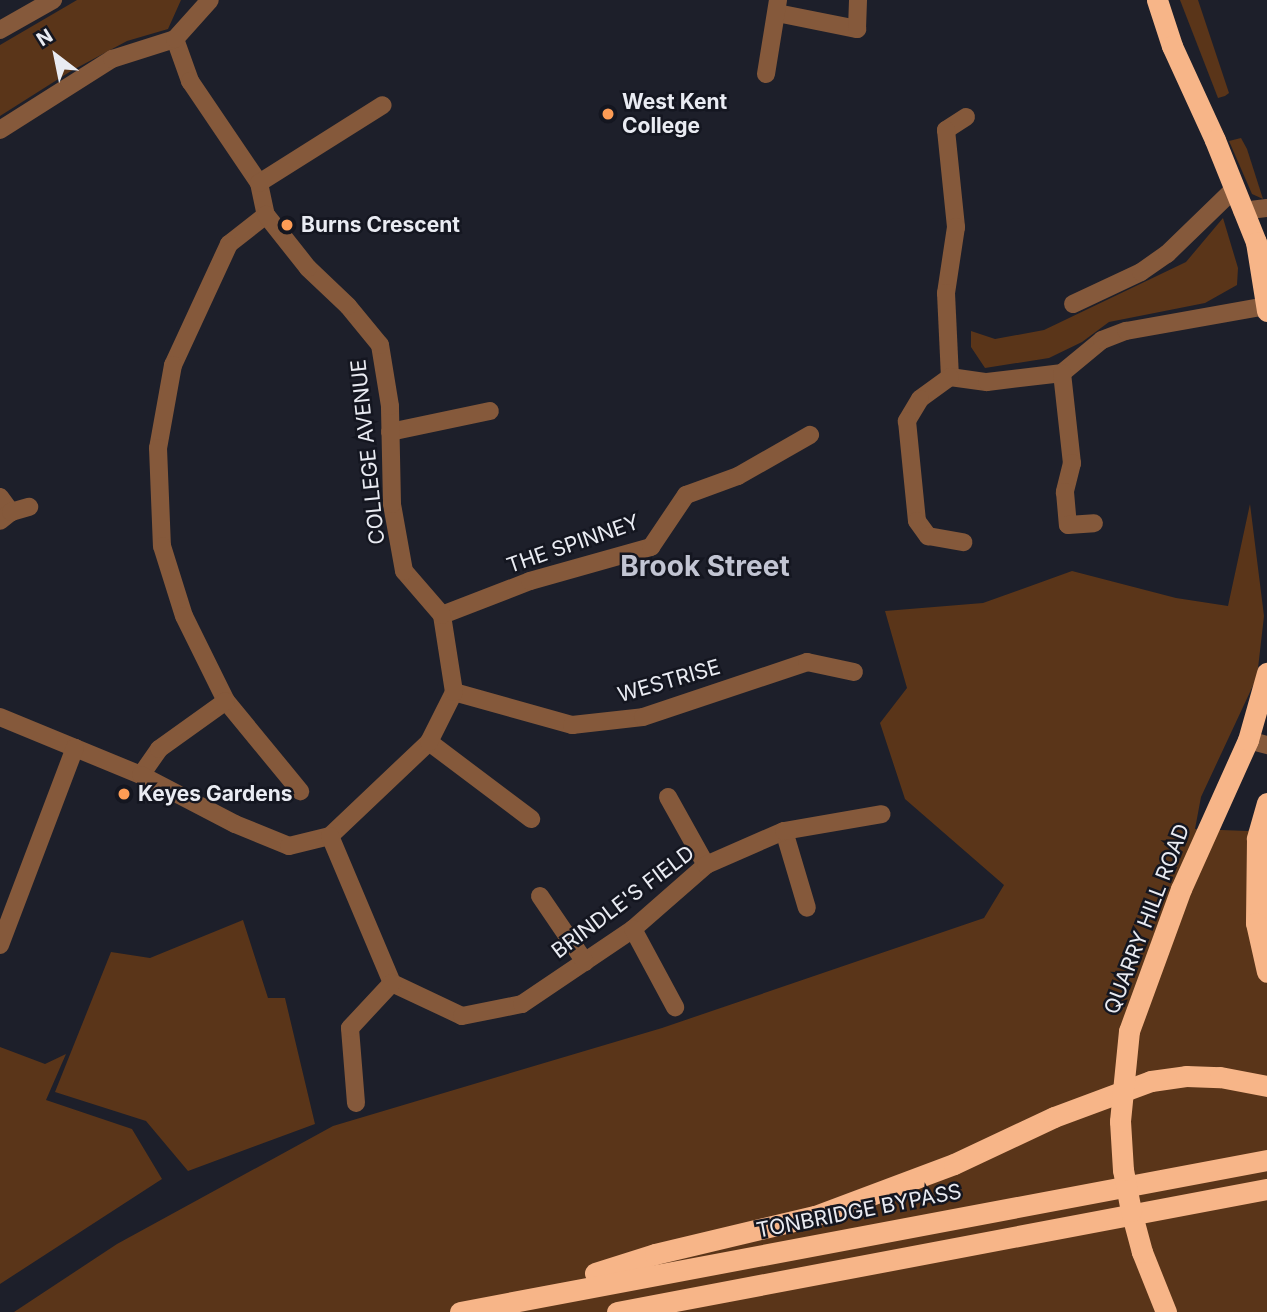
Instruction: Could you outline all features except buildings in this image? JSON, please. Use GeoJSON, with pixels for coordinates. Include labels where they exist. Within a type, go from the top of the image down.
{"type":"FeatureCollection","features":[{"type":"Feature","properties":{"kind":"highway"},"geometry":{"type":"LineString","coordinates":[[1157,0],[1172,46],[1256,242],[1267,311]]}},
{"type":"Feature","properties":{"kind":"highway","name":"QUARRY HILL ROAD"},"geometry":{"type":"LineString","coordinates":[[1166,1312],[1142,1252],[1123,1170],[1120,1121],[1129,1031],[1181,889],[1258,742],[1267,673]]}},
{"type":"Feature","properties":{"kind":"highway"},"geometry":{"type":"LineString","coordinates":[[1267,803],[1257,839],[1256,923],[1267,972]]}},
{"type":"Feature","properties":{"kind":"highway"},"geometry":{"type":"LineString","coordinates":[[499,1302],[655,1254],[815,1216],[954,1164],[1054,1117],[1151,1081],[1186,1076],[1220,1077],[1267,1086]]}},
{"type":"Feature","properties":{"kind":"highway","name":"TONBRIDGE BYPASS"},"geometry":{"type":"LineString","coordinates":[[460,1312],[499,1302],[1267,1160]]}},
{"type":"Feature","properties":{"kind":"highway"},"geometry":{"type":"LineString","coordinates":[[617,1312],[1267,1189]]}},
{"type":"Feature","properties":{"kind":"street"},"geometry":{"type":"LineString","coordinates":[[0,30],[54,0]]}},
{"type":"Feature","properties":{"kind":"street"},"geometry":{"type":"LineString","coordinates":[[0,130],[112,59],[175,39],[210,0]]}},
{"type":"Feature","properties":{"kind":"street"},"geometry":{"type":"LineString","coordinates":[[766,74],[777,6],[857,29],[858,0]]}},
{"type":"Feature","properties":{"kind":"street"},"geometry":{"type":"LineString","coordinates":[[175,39],[190,81],[259,183],[266,215],[229,244],[173,365],[158,448],[162,546],[184,616],[226,701],[300,791]]}},
{"type":"Feature","properties":{"kind":"street"},"geometry":{"type":"LineString","coordinates":[[259,183],[383,105]]}},
{"type":"Feature","properties":{"kind":"street"},"geometry":{"type":"LineString","coordinates":[[950,377],[946,293],[956,227],[939,126],[966,117]]}},
{"type":"Feature","properties":{"kind":"street"},"geometry":{"type":"LineString","coordinates":[[1073,304],[1142,272],[1167,254],[1234,189]]}},
{"type":"Feature","properties":{"kind":"street"},"geometry":{"type":"LineString","coordinates":[[1242,211],[1267,208]]}},
{"type":"Feature","properties":{"kind":"street","name":"COLLEGE AVENUE"},"geometry":{"type":"LineString","coordinates":[[266,215],[308,268],[348,306],[380,345],[390,432],[392,504],[404,571],[442,615]]}},
{"type":"Feature","properties":{"kind":"street"},"geometry":{"type":"LineString","coordinates":[[963,542],[928,536],[917,522],[907,421],[920,399],[950,377],[987,382],[1062,373],[1102,340],[1126,331],[1266,306]]}},
{"type":"Feature","properties":{"kind":"street"},"geometry":{"type":"LineString","coordinates":[[1062,373],[1072,463],[1065,492],[1068,525],[1094,523]]}},
{"type":"Feature","properties":{"kind":"street"},"geometry":{"type":"LineString","coordinates":[[390,432],[490,411]]}},
{"type":"Feature","properties":{"kind":"street","name":"THE SPINNEY"},"geometry":{"type":"LineString","coordinates":[[442,615],[530,581],[651,547],[686,495],[738,476],[810,435]]}},
{"type":"Feature","properties":{"kind":"street"},"geometry":{"type":"LineString","coordinates":[[0,497],[5,517],[29,508]]}},
{"type":"Feature","properties":{"kind":"street"},"geometry":{"type":"LineString","coordinates":[[0,717],[141,775],[235,824],[289,846],[330,835],[429,742],[454,692],[442,615]]}},
{"type":"Feature","properties":{"kind":"street","name":"WESTRISE"},"geometry":{"type":"LineString","coordinates":[[454,692],[572,725],[643,717],[807,662],[854,672]]}},
{"type":"Feature","properties":{"kind":"street"},"geometry":{"type":"LineString","coordinates":[[141,775],[159,749],[226,701]]}},
{"type":"Feature","properties":{"kind":"street"},"geometry":{"type":"LineString","coordinates":[[429,742],[531,818]]}},
{"type":"Feature","properties":{"kind":"street"},"geometry":{"type":"LineString","coordinates":[[0,945],[75,748]]}},
{"type":"Feature","properties":{"kind":"street"},"geometry":{"type":"LineString","coordinates":[[668,797],[706,865]]}},
{"type":"Feature","properties":{"kind":"street","name":"BRINDLE'S FIELD"},"geometry":{"type":"LineString","coordinates":[[392,983],[462,1016],[522,1004],[633,929],[706,865],[784,831],[882,814]]}},
{"type":"Feature","properties":{"kind":"street"},"geometry":{"type":"LineString","coordinates":[[784,831],[807,908]]}},
{"type":"Feature","properties":{"kind":"street"},"geometry":{"type":"LineString","coordinates":[[330,835],[392,983],[350,1027],[356,1103]]}},
{"type":"Feature","properties":{"kind":"street"},"geometry":{"type":"LineString","coordinates":[[540,896],[585,962]]}},
{"type":"Feature","properties":{"kind":"street"},"geometry":{"type":"LineString","coordinates":[[633,929],[675,1007]]}},
{"type":"Feature","properties":{"kind":"shaded area"},"geometry":{"type":"Polygon","coordinates":[[[77,0],[181,0],[168,29],[127,41],[71,71],[0,116],[0,45],[77,0]]]}},
{"type":"Feature","properties":{"kind":"shaded area"},"geometry":{"type":"Polygon","coordinates":[[[1180,0],[1198,0],[1229,93],[1225,96],[1218,98],[1180,0]]]}},
{"type":"Feature","properties":{"kind":"shaded area"},"geometry":{"type":"Polygon","coordinates":[[[1241,138],[1263,199],[1252,194],[1229,141],[1241,138]]]}},
{"type":"Feature","properties":{"kind":"shaded area"},"geometry":{"type":"Polygon","coordinates":[[[1223,218],[1238,268],[1237,285],[1205,303],[1109,322],[1082,342],[1049,358],[985,368],[971,347],[971,331],[995,339],[1044,330],[1186,262],[1223,218]]]}},
{"type":"Feature","properties":{"kind":"shaded area"},"geometry":{"type":"Polygon","coordinates":[[[1250,504],[1264,616],[1257,677],[1201,797],[1195,829],[1248,831],[1267,812],[1267,1312],[14,1312],[117,1244],[333,1126],[662,1028],[984,918],[1004,885],[905,799],[880,723],[907,688],[885,611],[983,603],[1072,571],[1176,598],[1228,606],[1250,504]]]}},
{"type":"Feature","properties":{"kind":"shaded area"},"geometry":{"type":"Polygon","coordinates":[[[243,920],[268,998],[285,998],[315,1124],[188,1171],[146,1121],[55,1092],[111,952],[150,958],[243,920]]]}},
{"type":"Feature","properties":{"kind":"shaded area"},"geometry":{"type":"Polygon","coordinates":[[[0,1047],[45,1064],[66,1054],[46,1100],[132,1129],[162,1179],[0,1284],[0,1047]]]}},
{"type":"Feature","properties":{"kind":"place","name":"West Kent College"},"geometry":{"type":"Point","coordinates":[608,114]}},
{"type":"Feature","properties":{"kind":"place","name":"Burns Crescent"},"geometry":{"type":"Point","coordinates":[287,225]}},
{"type":"Feature","properties":{"kind":"place","name":"Keyes Gardens"},"geometry":{"type":"Point","coordinates":[124,794]}},
{"type":"Feature","properties":{"kind":"district","name":"Brook Street"},"geometry":{"type":"Point","coordinates":[705,566]}}]}
